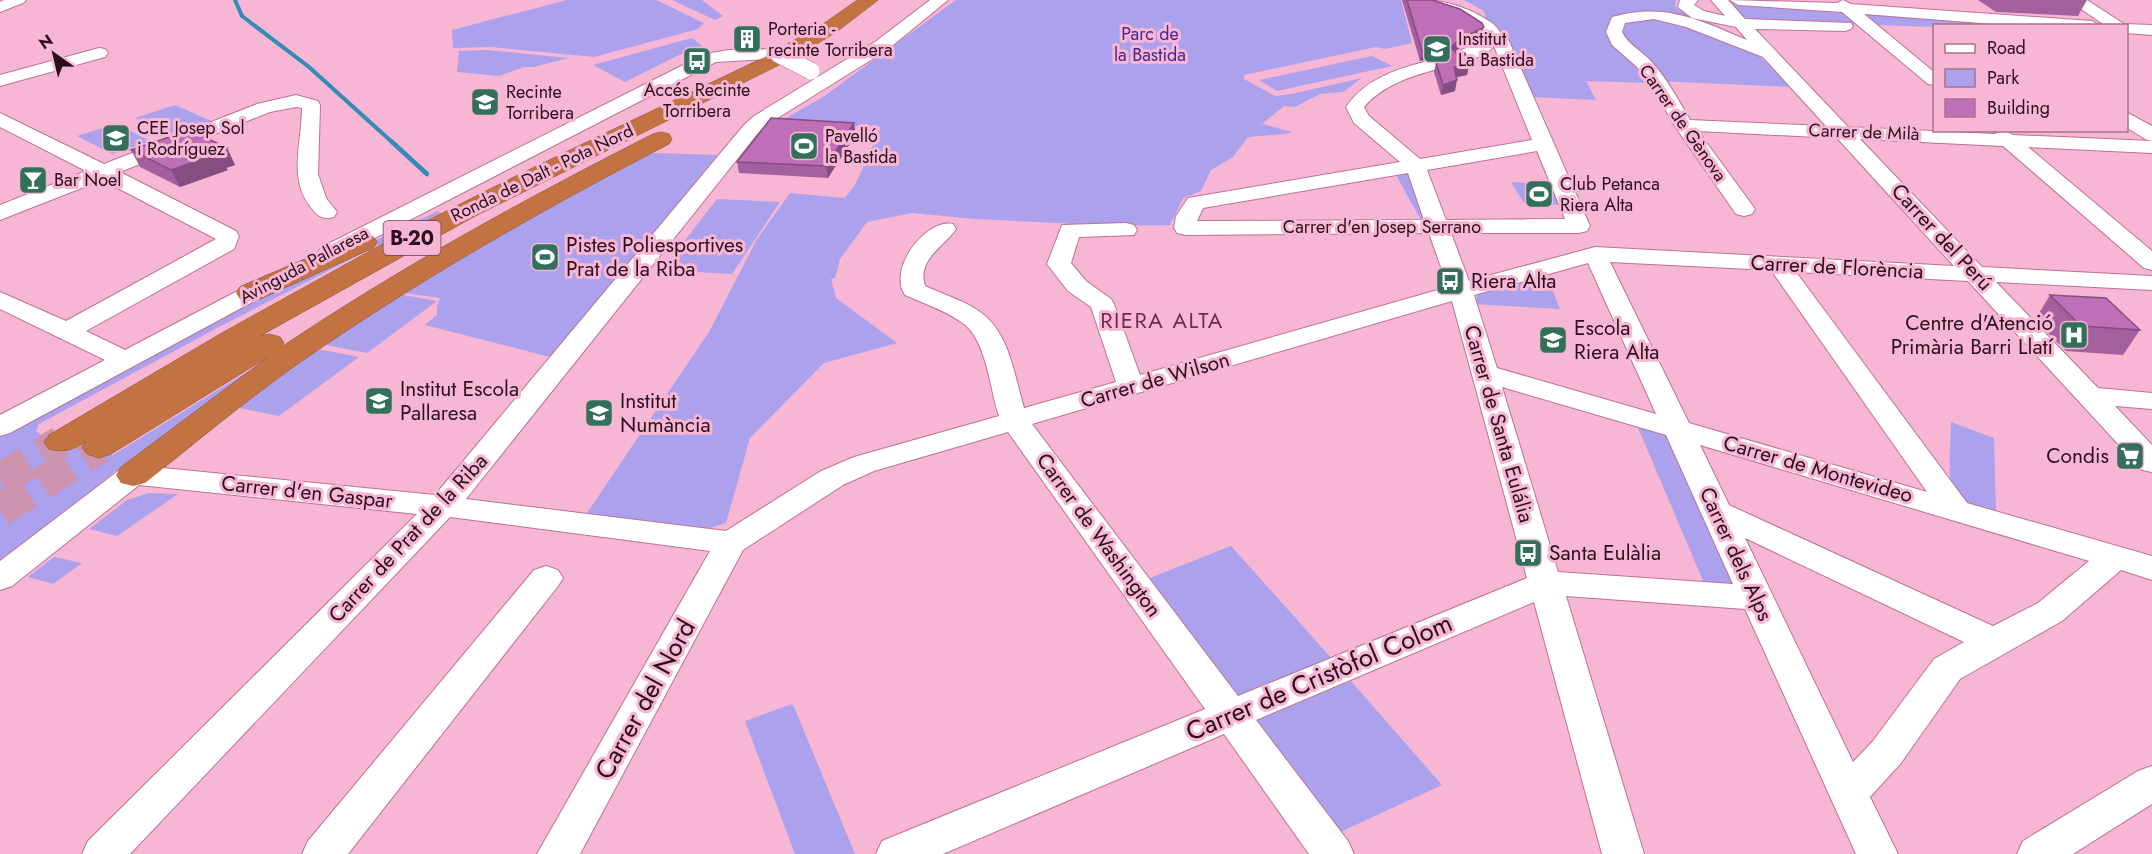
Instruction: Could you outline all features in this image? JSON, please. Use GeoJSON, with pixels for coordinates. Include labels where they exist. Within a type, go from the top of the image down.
{"type":"FeatureCollection","features":[{"type":"Feature","properties":{"kind":"highway","name":"Ronda de Dalt - Pota Nord"},"geometry":{"type":"LineString","coordinates":[[99,447],[296,326],[427,251],[566,178],[797,66],[817,37],[878,2]]}},
{"type":"Feature","properties":{"kind":"highway","name":"Ronda de Dalt - Pota Nord"},"geometry":{"type":"LineString","coordinates":[[61,442],[206,354],[390,250],[527,180],[797,66]]}},
{"type":"Feature","properties":{"kind":"highway"},"geometry":{"type":"LineString","coordinates":[[250,293],[797,66]]}},
{"type":"Feature","properties":{"kind":"highway"},"geometry":{"type":"LineString","coordinates":[[133,475],[240,392],[368,304],[563,191],[700,120],[797,66]]}},
{"type":"Feature","properties":{"kind":"street"},"geometry":{"type":"LineString","coordinates":[[9,3],[26,0]]}},
{"type":"Feature","properties":{"kind":"street","name":"Carrer de Prat de la Riba"},"geometry":{"type":"LineString","coordinates":[[103,854],[443,506],[686,206],[761,120],[797,66],[881,46],[940,0]]}},
{"type":"Feature","properties":{"kind":"street"},"geometry":{"type":"LineString","coordinates":[[1415,165],[1545,144],[1508,62],[1502,43],[1492,37],[1489,28],[1481,22],[1428,0]]}},
{"type":"Feature","properties":{"kind":"street","name":"Carrer del Perú"},"geometry":{"type":"LineString","coordinates":[[1690,0],[1686,3],[1686,7],[1755,40]]}},
{"type":"Feature","properties":{"kind":"street","name":"Carrer del Perú"},"geometry":{"type":"LineString","coordinates":[[1719,0],[1844,131],[2152,463]]}},
{"type":"Feature","properties":{"kind":"street"},"geometry":{"type":"LineString","coordinates":[[1738,0],[1841,4],[2067,24]]}},
{"type":"Feature","properties":{"kind":"street"},"geometry":{"type":"LineString","coordinates":[[1956,0],[1980,17]]}},
{"type":"Feature","properties":{"kind":"street"},"geometry":{"type":"LineString","coordinates":[[2076,0],[2115,24]]}},
{"type":"Feature","properties":{"kind":"street"},"geometry":{"type":"LineString","coordinates":[[1841,4],[1933,78]]}},
{"type":"Feature","properties":{"kind":"street","name":"Carrer de Gènova"},"geometry":{"type":"LineString","coordinates":[[1744,209],[1684,124],[1660,84],[1618,41],[1614,32],[1618,20],[1627,16],[1658,15],[1682,21],[1768,53]]}},
{"type":"Feature","properties":{"kind":"street"},"geometry":{"type":"LineString","coordinates":[[1706,18],[1740,22],[1933,30]]}},
{"type":"Feature","properties":{"kind":"street"},"geometry":{"type":"LineString","coordinates":[[1460,57],[1478,51],[1492,37]]}},
{"type":"Feature","properties":{"kind":"street"},"geometry":{"type":"LineString","coordinates":[[0,81],[99,53]]}},
{"type":"Feature","properties":{"kind":"street","name":"Carrer de Santa Eulália"},"geometry":{"type":"LineString","coordinates":[[1432,65],[1385,81],[1363,95],[1355,107],[1360,119],[1415,165],[1461,291],[1623,854]]}},
{"type":"Feature","properties":{"kind":"street"},"geometry":{"type":"LineString","coordinates":[[0,213],[238,118],[286,102],[310,103],[312,110],[307,174],[315,201],[326,212]]}},
{"type":"Feature","properties":{"kind":"street"},"geometry":{"type":"LineString","coordinates":[[0,119],[228,236],[226,244],[67,331]]}},
{"type":"Feature","properties":{"kind":"street"},"geometry":{"type":"LineString","coordinates":[[2128,119],[2152,135]]}},
{"type":"Feature","properties":{"kind":"street","name":"Carrer de Milà"},"geometry":{"type":"LineString","coordinates":[[1684,124],[2002,135],[2152,147]]}},
{"type":"Feature","properties":{"kind":"street"},"geometry":{"type":"LineString","coordinates":[[2002,135],[2152,262]]}},
{"type":"Feature","properties":{"kind":"street","name":"Carrer d'en Josep Serrano"},"geometry":{"type":"LineString","coordinates":[[1415,165],[1196,203],[1187,216],[1185,228],[1579,226],[1545,144]]}},
{"type":"Feature","properties":{"kind":"street","name":"Carrer de Washington"},"geometry":{"type":"LineString","coordinates":[[945,229],[917,257],[910,270],[910,282],[914,290],[980,325],[996,354],[1004,392],[1015,421],[1333,854]]}},
{"type":"Feature","properties":{"kind":"street"},"geometry":{"type":"LineString","coordinates":[[1126,230],[1070,230],[1059,264],[1077,286],[1102,304],[1131,387]]}},
{"type":"Feature","properties":{"kind":"street","name":"Carrer de Florència"},"geometry":{"type":"LineString","coordinates":[[1595,254],[2152,283]]}},
{"type":"Feature","properties":{"kind":"street","name":"Carrer de Wilson"},"geometry":{"type":"LineString","coordinates":[[732,543],[843,474],[910,450],[1595,254]]}},
{"type":"Feature","properties":{"kind":"street","name":"Carrer dels Alps"},"geometry":{"type":"LineString","coordinates":[[1595,254],[1877,854]]}},
{"type":"Feature","properties":{"kind":"street"},"geometry":{"type":"LineString","coordinates":[[1779,265],[1955,509]]}},
{"type":"Feature","properties":{"kind":"street","name":"Avinguda Pallaresa"},"geometry":{"type":"LineString","coordinates":[[0,427],[250,293]]}},
{"type":"Feature","properties":{"kind":"street"},"geometry":{"type":"LineString","coordinates":[[0,299],[125,360]]}},
{"type":"Feature","properties":{"kind":"street","name":"Carrer de Montevideo"},"geometry":{"type":"LineString","coordinates":[[1484,373],[2152,568]]}},
{"type":"Feature","properties":{"kind":"street"},"geometry":{"type":"LineString","coordinates":[[2089,396],[2152,402]]}},
{"type":"Feature","properties":{"kind":"street"},"geometry":{"type":"LineString","coordinates":[[0,578],[133,475]]}},
{"type":"Feature","properties":{"kind":"street","name":"Carrer d'en Gaspar"},"geometry":{"type":"LineString","coordinates":[[133,475],[443,506],[732,543]]}},
{"type":"Feature","properties":{"kind":"street"},"geometry":{"type":"LineString","coordinates":[[1716,512],[1995,642]]}},
{"type":"Feature","properties":{"kind":"street","name":"Carrer del Nord"},"geometry":{"type":"LineString","coordinates":[[558,854],[732,543]]}},
{"type":"Feature","properties":{"kind":"street"},"geometry":{"type":"LineString","coordinates":[[1848,794],[1887,752],[1947,669],[2050,612],[2114,558]]}},
{"type":"Feature","properties":{"kind":"street"},"geometry":{"type":"LineString","coordinates":[[323,854],[546,578]]}},
{"type":"Feature","properties":{"kind":"street","name":"Carrer de Cristòfol Colom"},"geometry":{"type":"LineString","coordinates":[[897,854],[1546,583],[1757,598]]}},
{"type":"Feature","properties":{"kind":"street"},"geometry":{"type":"LineString","coordinates":[[2062,847],[2152,783]]}},
{"type":"Feature","properties":{"kind":"green space"},"geometry":{"type":"Polygon","coordinates":[[[567,0],[656,0],[704,23],[698,29],[594,57],[491,47],[453,48],[452,30],[567,0]]]}},
{"type":"Feature","properties":{"kind":"green space"},"geometry":{"type":"Polygon","coordinates":[[[672,0],[702,0],[723,16],[715,20],[672,0]]]}},
{"type":"Feature","properties":{"kind":"green space","name":"Parc de la Bastida"},"geometry":{"type":"Polygon","coordinates":[[[956,0],[1401,0],[1412,43],[1385,49],[1376,47],[1244,75],[1244,79],[1275,96],[1362,78],[1343,92],[1320,94],[1295,107],[1284,106],[1256,129],[1263,124],[1292,132],[1248,137],[1233,157],[1211,170],[1201,191],[1183,198],[1170,225],[1119,226],[975,219],[912,213],[867,222],[840,259],[835,278],[831,279],[836,298],[897,343],[824,363],[750,438],[726,523],[698,532],[585,516],[709,332],[757,239],[790,193],[845,198],[855,185],[881,127],[776,124],[823,97],[956,0]]]}},
{"type":"Feature","properties":{"kind":"green space"},"geometry":{"type":"Polygon","coordinates":[[[1464,0],[1676,0],[1675,6],[1679,10],[1743,39],[1790,87],[1657,81],[1649,83],[1586,81],[1596,100],[1533,97],[1486,20],[1484,11],[1464,0]]]}},
{"type":"Feature","properties":{"kind":"green space"},"geometry":{"type":"Polygon","coordinates":[[[1730,3],[2053,24],[1933,24],[1933,27],[1760,21],[1742,17],[1730,3]]]}},
{"type":"Feature","properties":{"kind":"green space"},"geometry":{"type":"Polygon","coordinates":[[[692,38],[702,46],[625,82],[593,65],[692,38]]]}},
{"type":"Feature","properties":{"kind":"green space"},"geometry":{"type":"Polygon","coordinates":[[[487,50],[568,58],[534,67],[524,67],[499,76],[457,72],[459,51],[487,50]]]}},
{"type":"Feature","properties":{"kind":"green space"},"geometry":{"type":"Polygon","coordinates":[[[1372,56],[1392,66],[1277,91],[1259,80],[1372,56]]]}},
{"type":"Feature","properties":{"kind":"green space"},"geometry":{"type":"Polygon","coordinates":[[[175,105],[211,121],[171,135],[135,118],[175,105]]]}},
{"type":"Feature","properties":{"kind":"green space"},"geometry":{"type":"Polygon","coordinates":[[[116,124],[151,141],[112,154],[77,136],[116,124]]]}},
{"type":"Feature","properties":{"kind":"green space","name":"Pistes Poliesportives Prat de la Riba"},"geometry":{"type":"Polygon","coordinates":[[[654,153],[717,155],[554,358],[425,325],[437,315],[440,298],[397,292],[629,161],[654,153]]]}},
{"type":"Feature","properties":{"kind":"green space"},"geometry":{"type":"Polygon","coordinates":[[[1413,171],[1429,220],[1422,222],[1395,173],[1413,171]]]}},
{"type":"Feature","properties":{"kind":"green space","name":"Club Petanca Riera Alta"},"geometry":{"type":"Polygon","coordinates":[[[1511,182],[1555,185],[1564,205],[1524,203],[1511,182]]]}},
{"type":"Feature","properties":{"kind":"green space"},"geometry":{"type":"Polygon","coordinates":[[[717,199],[780,202],[732,274],[662,270],[717,199]]]}},
{"type":"Feature","properties":{"kind":"green space"},"geometry":{"type":"Polygon","coordinates":[[[438,211],[441,213],[217,328],[39,424],[36,431],[44,437],[113,455],[340,314],[129,470],[115,471],[78,503],[0,560],[0,433],[256,296],[438,211]]]}},
{"type":"Feature","properties":{"kind":"green space"},"geometry":{"type":"Polygon","coordinates":[[[1546,274],[1560,309],[1474,304],[1479,293],[1546,274]]]}},
{"type":"Feature","properties":{"kind":"green space"},"geometry":{"type":"Polygon","coordinates":[[[398,294],[437,301],[367,353],[326,345],[398,294]]]}},
{"type":"Feature","properties":{"kind":"green space"},"geometry":{"type":"Polygon","coordinates":[[[317,349],[359,357],[279,416],[235,407],[317,349]]]}},
{"type":"Feature","properties":{"kind":"green space"},"geometry":{"type":"Polygon","coordinates":[[[1951,422],[1994,438],[1996,514],[1969,503],[1953,489],[1950,470],[1951,422]]]}},
{"type":"Feature","properties":{"kind":"green space"},"geometry":{"type":"Polygon","coordinates":[[[1636,423],[1664,431],[1735,585],[1704,583],[1636,423]]]}},
{"type":"Feature","properties":{"kind":"green space"},"geometry":{"type":"Polygon","coordinates":[[[149,493],[178,494],[117,536],[89,529],[127,500],[149,493]]]}},
{"type":"Feature","properties":{"kind":"green space"},"geometry":{"type":"Polygon","coordinates":[[[1231,546],[1333,660],[1234,700],[1145,580],[1231,546]]]}},
{"type":"Feature","properties":{"kind":"green space"},"geometry":{"type":"Polygon","coordinates":[[[54,557],[82,563],[53,584],[28,577],[54,557]]]}},
{"type":"Feature","properties":{"kind":"green space"},"geometry":{"type":"Polygon","coordinates":[[[1351,681],[1442,785],[1336,834],[1253,722],[1351,681]]]}},
{"type":"Feature","properties":{"kind":"green space"},"geometry":{"type":"Polygon","coordinates":[[[792,704],[855,854],[795,854],[745,721],[792,704]]]}},
{"type":"Feature","properties":{"kind":"building","name":"Institut La Bastida"},"geometry":{"type":"Polygon","coordinates":[[[1407,0],[1432,0],[1460,9],[1482,23],[1484,27],[1460,39],[1451,47],[1456,53],[1465,53],[1469,64],[1454,67],[1457,80],[1443,85],[1436,62],[1445,56],[1442,50],[1433,48],[1422,51],[1407,0]]]}},
{"type":"Feature","properties":{"kind":"building","name":"Pavelló la Bastida"},"geometry":{"type":"Polygon","coordinates":[[[771,118],[854,123],[826,166],[737,162],[771,118]]]}},
{"type":"Feature","properties":{"kind":"building"},"geometry":{"type":"Polygon","coordinates":[[[190,130],[227,148],[216,152],[220,153],[171,170],[131,150],[190,130]]]}},
{"type":"Feature","properties":{"kind":"building"},"geometry":{"type":"Polygon","coordinates":[[[2050,295],[2106,298],[2140,330],[2081,326],[2050,295]]]}},
{"type":"Feature","properties":{"kind":"waterway"},"geometry":{"type":"LineString","coordinates":[[235,0],[242,16],[309,67],[392,142]]}},
{"type":"Feature","properties":{"kind":"waterway"},"geometry":{"type":"LineString","coordinates":[[391,141],[427,174]]}},
{"type":"Feature","properties":{"kind":"tunnel"},"geometry":{"type":"LineString","coordinates":[[0,480],[61,442]]}},
{"type":"Feature","properties":{"kind":"tunnel"},"geometry":{"type":"LineString","coordinates":[[0,510],[99,447]]}},
{"type":"Feature","properties":{"kind":"place","name":"Porteria - recinte Torribera"},"geometry":{"type":"Point","coordinates":[747,39]}},
{"type":"Feature","properties":{"kind":"place","name":"Institut La Bastida"},"geometry":{"type":"Point","coordinates":[1437,49]}},
{"type":"Feature","properties":{"kind":"place","name":"Accés Recinte Torribera"},"geometry":{"type":"Point","coordinates":[697,61]}},
{"type":"Feature","properties":{"kind":"place","name":"Recinte Torribera"},"geometry":{"type":"Point","coordinates":[485,102]}},
{"type":"Feature","properties":{"kind":"place","name":"CEE Josep Sol i Rodríguez"},"geometry":{"type":"Point","coordinates":[116,138]}},
{"type":"Feature","properties":{"kind":"place","name":"Pavelló la Bastida"},"geometry":{"type":"Point","coordinates":[804,146]}},
{"type":"Feature","properties":{"kind":"place","name":"Bar Noel"},"geometry":{"type":"Point","coordinates":[33,180]}},
{"type":"Feature","properties":{"kind":"place","name":"Club Petanca Riera Alta"},"geometry":{"type":"Point","coordinates":[1539,194]}},
{"type":"Feature","properties":{"kind":"place","name":"Pistes Poliesportives Prat de la Riba"},"geometry":{"type":"Point","coordinates":[545,257]}},
{"type":"Feature","properties":{"kind":"place","name":"Riera Alta"},"geometry":{"type":"Point","coordinates":[1450,281]}},
{"type":"Feature","properties":{"kind":"place","name":"Centre d'Atenció Primària Barri Llatí"},"geometry":{"type":"Point","coordinates":[2074,335]}},
{"type":"Feature","properties":{"kind":"place","name":"Escola Riera Alta"},"geometry":{"type":"Point","coordinates":[1553,340]}},
{"type":"Feature","properties":{"kind":"place","name":"Institut Escola Pallaresa"},"geometry":{"type":"Point","coordinates":[379,401]}},
{"type":"Feature","properties":{"kind":"place","name":"Institut Numància"},"geometry":{"type":"Point","coordinates":[599,413]}},
{"type":"Feature","properties":{"kind":"place","name":"Condis"},"geometry":{"type":"Point","coordinates":[2130,456]}},
{"type":"Feature","properties":{"kind":"place","name":"Santa Eulàlia"},"geometry":{"type":"Point","coordinates":[1528,553]}},
{"type":"Feature","properties":{"kind":"district","name":"RIERA ALTA"},"geometry":{"type":"Point","coordinates":[1162,320]}}]}
